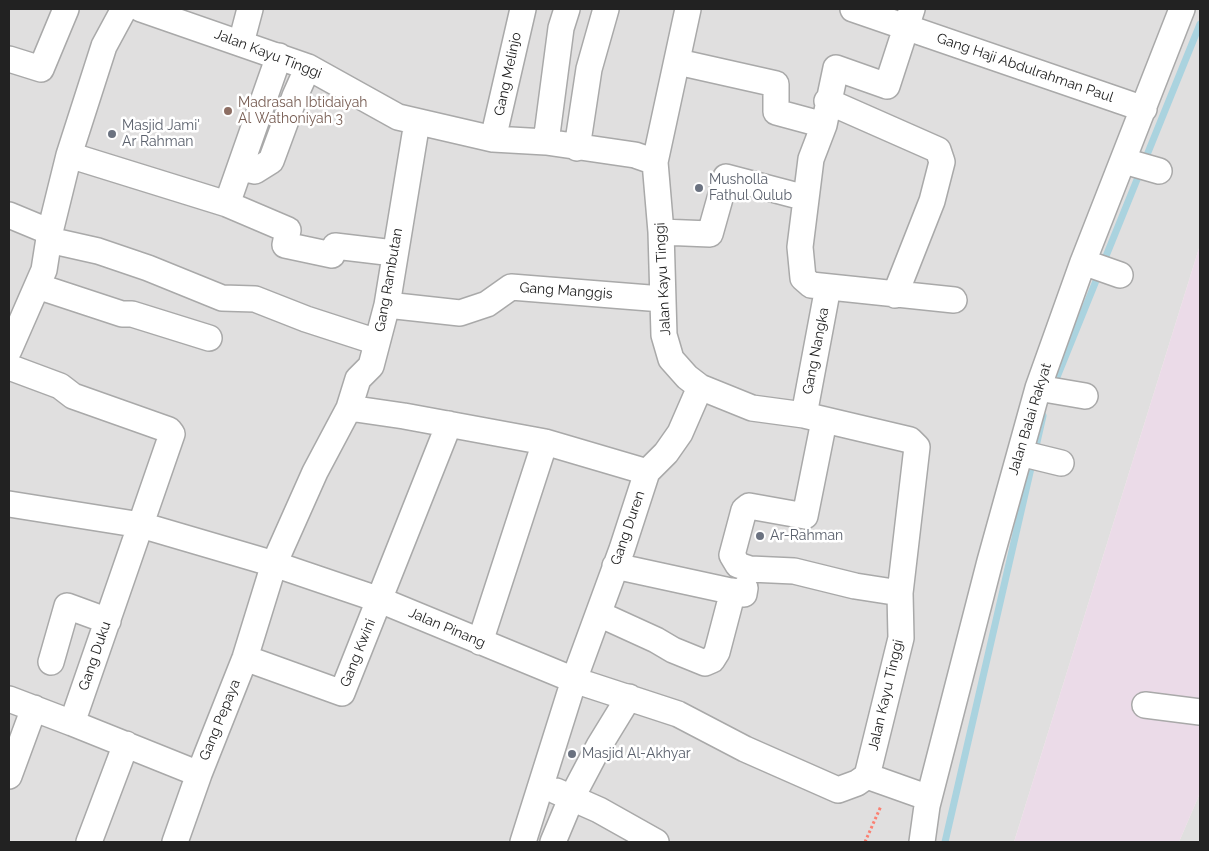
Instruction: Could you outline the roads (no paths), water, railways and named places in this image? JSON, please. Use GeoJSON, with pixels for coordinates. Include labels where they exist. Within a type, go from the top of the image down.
{"type":"FeatureCollection","features":[{"type":"Feature","properties":{"kind":"street"},"geometry":{"type":"LineString","coordinates":[[9,59],[41,69],[66,9]]}},
{"type":"Feature","properties":{"kind":"street"},"geometry":{"type":"LineString","coordinates":[[9,350],[44,270],[69,155],[104,46],[124,9]]}},
{"type":"Feature","properties":{"kind":"street","name":"Jalan Kayu Tinggi"},"geometry":{"type":"LineString","coordinates":[[141,9],[280,56],[308,68],[381,109],[418,122],[493,139],[546,142],[577,148],[635,154],[655,162],[661,232],[664,335],[671,359],[700,388],[752,408],[814,418],[910,440],[917,447],[900,593],[901,638],[878,780]]}},
{"type":"Feature","properties":{"kind":"street"},"geometry":{"type":"LineString","coordinates":[[241,43],[250,9]]}},
{"type":"Feature","properties":{"kind":"street","name":"Gang Melinjo"},"geometry":{"type":"LineString","coordinates":[[493,139],[522,9]]}},
{"type":"Feature","properties":{"kind":"street"},"geometry":{"type":"LineString","coordinates":[[546,142],[561,28],[568,9]]}},
{"type":"Feature","properties":{"kind":"street"},"geometry":{"type":"LineString","coordinates":[[577,148],[589,69],[606,9]]}},
{"type":"Feature","properties":{"kind":"street"},"geometry":{"type":"LineString","coordinates":[[655,162],[688,9]]}},
{"type":"Feature","properties":{"kind":"street","name":"Gang Haji Abdulrahman Paul"},"geometry":{"type":"LineString","coordinates":[[853,9],[909,18],[1144,109]]}},
{"type":"Feature","properties":{"kind":"street","name":"Jalan Balai Rakyat"},"geometry":{"type":"LineString","coordinates":[[922,842],[929,798],[1040,458],[1044,388],[1101,268],[1143,167],[1144,109],[1168,76],[1182,9]]}},
{"type":"Feature","properties":{"kind":"street"},"geometry":{"type":"LineString","coordinates":[[909,18],[887,86],[836,68],[826,113],[811,160],[800,247],[803,278],[811,285],[954,300]]}},
{"type":"Feature","properties":{"kind":"street"},"geometry":{"type":"LineString","coordinates":[[227,204],[280,56]]}},
{"type":"Feature","properties":{"kind":"street"},"geometry":{"type":"LineString","coordinates":[[678,62],[776,84],[776,112],[826,113],[938,150],[942,162],[932,201],[895,295]]}},
{"type":"Feature","properties":{"kind":"street"},"geometry":{"type":"LineString","coordinates":[[241,168],[255,171],[271,161],[295,96],[308,68]]}},
{"type":"Feature","properties":{"kind":"street","name":"Gang Rambutan"},"geometry":{"type":"LineString","coordinates":[[274,564],[315,472],[350,408],[358,379],[371,366],[387,304],[394,253],[418,122]]}},
{"type":"Feature","properties":{"kind":"street"},"geometry":{"type":"LineString","coordinates":[[69,155],[227,204],[288,230],[285,245],[332,255],[335,246],[394,253]]}},
{"type":"Feature","properties":{"kind":"street"},"geometry":{"type":"LineString","coordinates":[[661,232],[710,234],[726,178],[806,198]]}},
{"type":"Feature","properties":{"kind":"street"},"geometry":{"type":"LineString","coordinates":[[9,215],[50,236],[148,268],[222,298],[255,299],[377,342]]}},
{"type":"Feature","properties":{"kind":"street"},"geometry":{"type":"LineString","coordinates":[[37,286],[122,314],[132,314],[209,338]]}},
{"type":"Feature","properties":{"kind":"street","name":"Gang Manggis"},"geometry":{"type":"LineString","coordinates":[[387,304],[460,313],[487,304],[511,287],[573,290],[662,299]]}},
{"type":"Feature","properties":{"kind":"street","name":"Gang Nangka"},"geometry":{"type":"LineString","coordinates":[[750,569],[738,565],[732,555],[744,510],[748,506],[805,516],[828,287]]}},
{"type":"Feature","properties":{"kind":"street","name":"Gang Duku"},"geometry":{"type":"LineString","coordinates":[[9,367],[60,386],[73,396],[171,431],[172,434],[72,723]]}},
{"type":"Feature","properties":{"kind":"street","name":"Gang Duren"},"geometry":{"type":"LineString","coordinates":[[523,842],[574,680],[599,614],[647,472],[666,453],[680,433],[700,388]]}},
{"type":"Feature","properties":{"kind":"street"},"geometry":{"type":"LineString","coordinates":[[1044,388],[1081,395]]}},
{"type":"Feature","properties":{"kind":"street"},"geometry":{"type":"LineString","coordinates":[[350,408],[545,442],[647,472]]}},
{"type":"Feature","properties":{"kind":"street"},"geometry":{"type":"LineString","coordinates":[[380,600],[449,424]]}},
{"type":"Feature","properties":{"kind":"street"},"geometry":{"type":"LineString","coordinates":[[480,642],[545,442]]}},
{"type":"Feature","properties":{"kind":"street","name":"Jalan Pinang"},"geometry":{"type":"LineString","coordinates":[[9,504],[141,525],[274,564],[380,600],[574,680],[678,714],[745,749],[838,790],[878,780]]}},
{"type":"Feature","properties":{"kind":"street","name":"Gang Pepaya"},"geometry":{"type":"LineString","coordinates":[[72,723],[199,774],[245,658],[274,564]]}},
{"type":"Feature","properties":{"kind":"street"},"geometry":{"type":"LineString","coordinates":[[615,566],[744,594],[750,569],[794,570],[855,586],[900,593]]}},
{"type":"Feature","properties":{"kind":"street"},"geometry":{"type":"LineString","coordinates":[[599,614],[656,640],[673,650],[705,663],[712,660],[717,652],[733,592]]}},
{"type":"Feature","properties":{"kind":"street","name":"Gang Kwini"},"geometry":{"type":"LineString","coordinates":[[245,658],[342,693],[380,600]]}},
{"type":"Feature","properties":{"kind":"street"},"geometry":{"type":"LineString","coordinates":[[51,662],[67,606],[108,621]]}},
{"type":"Feature","properties":{"kind":"street"},"geometry":{"type":"LineString","coordinates":[[553,842],[571,799],[598,746],[629,698]]}},
{"type":"Feature","properties":{"kind":"street"},"geometry":{"type":"LineString","coordinates":[[9,699],[72,723]]}},
{"type":"Feature","properties":{"kind":"street"},"geometry":{"type":"LineString","coordinates":[[1145,706],[1200,712]]}},
{"type":"Feature","properties":{"kind":"street"},"geometry":{"type":"LineString","coordinates":[[9,776],[34,708]]}},
{"type":"Feature","properties":{"kind":"street"},"geometry":{"type":"LineString","coordinates":[[89,842],[126,744]]}},
{"type":"Feature","properties":{"kind":"street"},"geometry":{"type":"LineString","coordinates":[[175,842],[199,774]]}},
{"type":"Feature","properties":{"kind":"street"},"geometry":{"type":"LineString","coordinates":[[878,780],[929,798]]}},
{"type":"Feature","properties":{"kind":"street"},"geometry":{"type":"LineString","coordinates":[[542,784],[571,799],[599,810],[656,842]]}},
{"type":"Feature","properties":{"kind":"waterway"},"geometry":{"type":"LineString","coordinates":[[1053,387],[1200,24]]}},
{"type":"Feature","properties":{"kind":"waterway"},"geometry":{"type":"LineString","coordinates":[[945,842],[1043,416]]}},
{"type":"Feature","properties":{"kind":"place","name":"Madrasah Ibtidaiyah Al Wathoniyah 3"},"geometry":{"type":"Point","coordinates":[228,111]}},
{"type":"Feature","properties":{"kind":"place","name":"Masjid Jami' Ar Rahman"},"geometry":{"type":"Point","coordinates":[112,134]}},
{"type":"Feature","properties":{"kind":"place","name":"Musholla Fathul Qulub"},"geometry":{"type":"Point","coordinates":[699,188]}},
{"type":"Feature","properties":{"kind":"place","name":"Ar-Rahman"},"geometry":{"type":"Point","coordinates":[760,536]}},
{"type":"Feature","properties":{"kind":"place","name":"Masjid Al-Akhyar"},"geometry":{"type":"Point","coordinates":[572,754]}}]}
